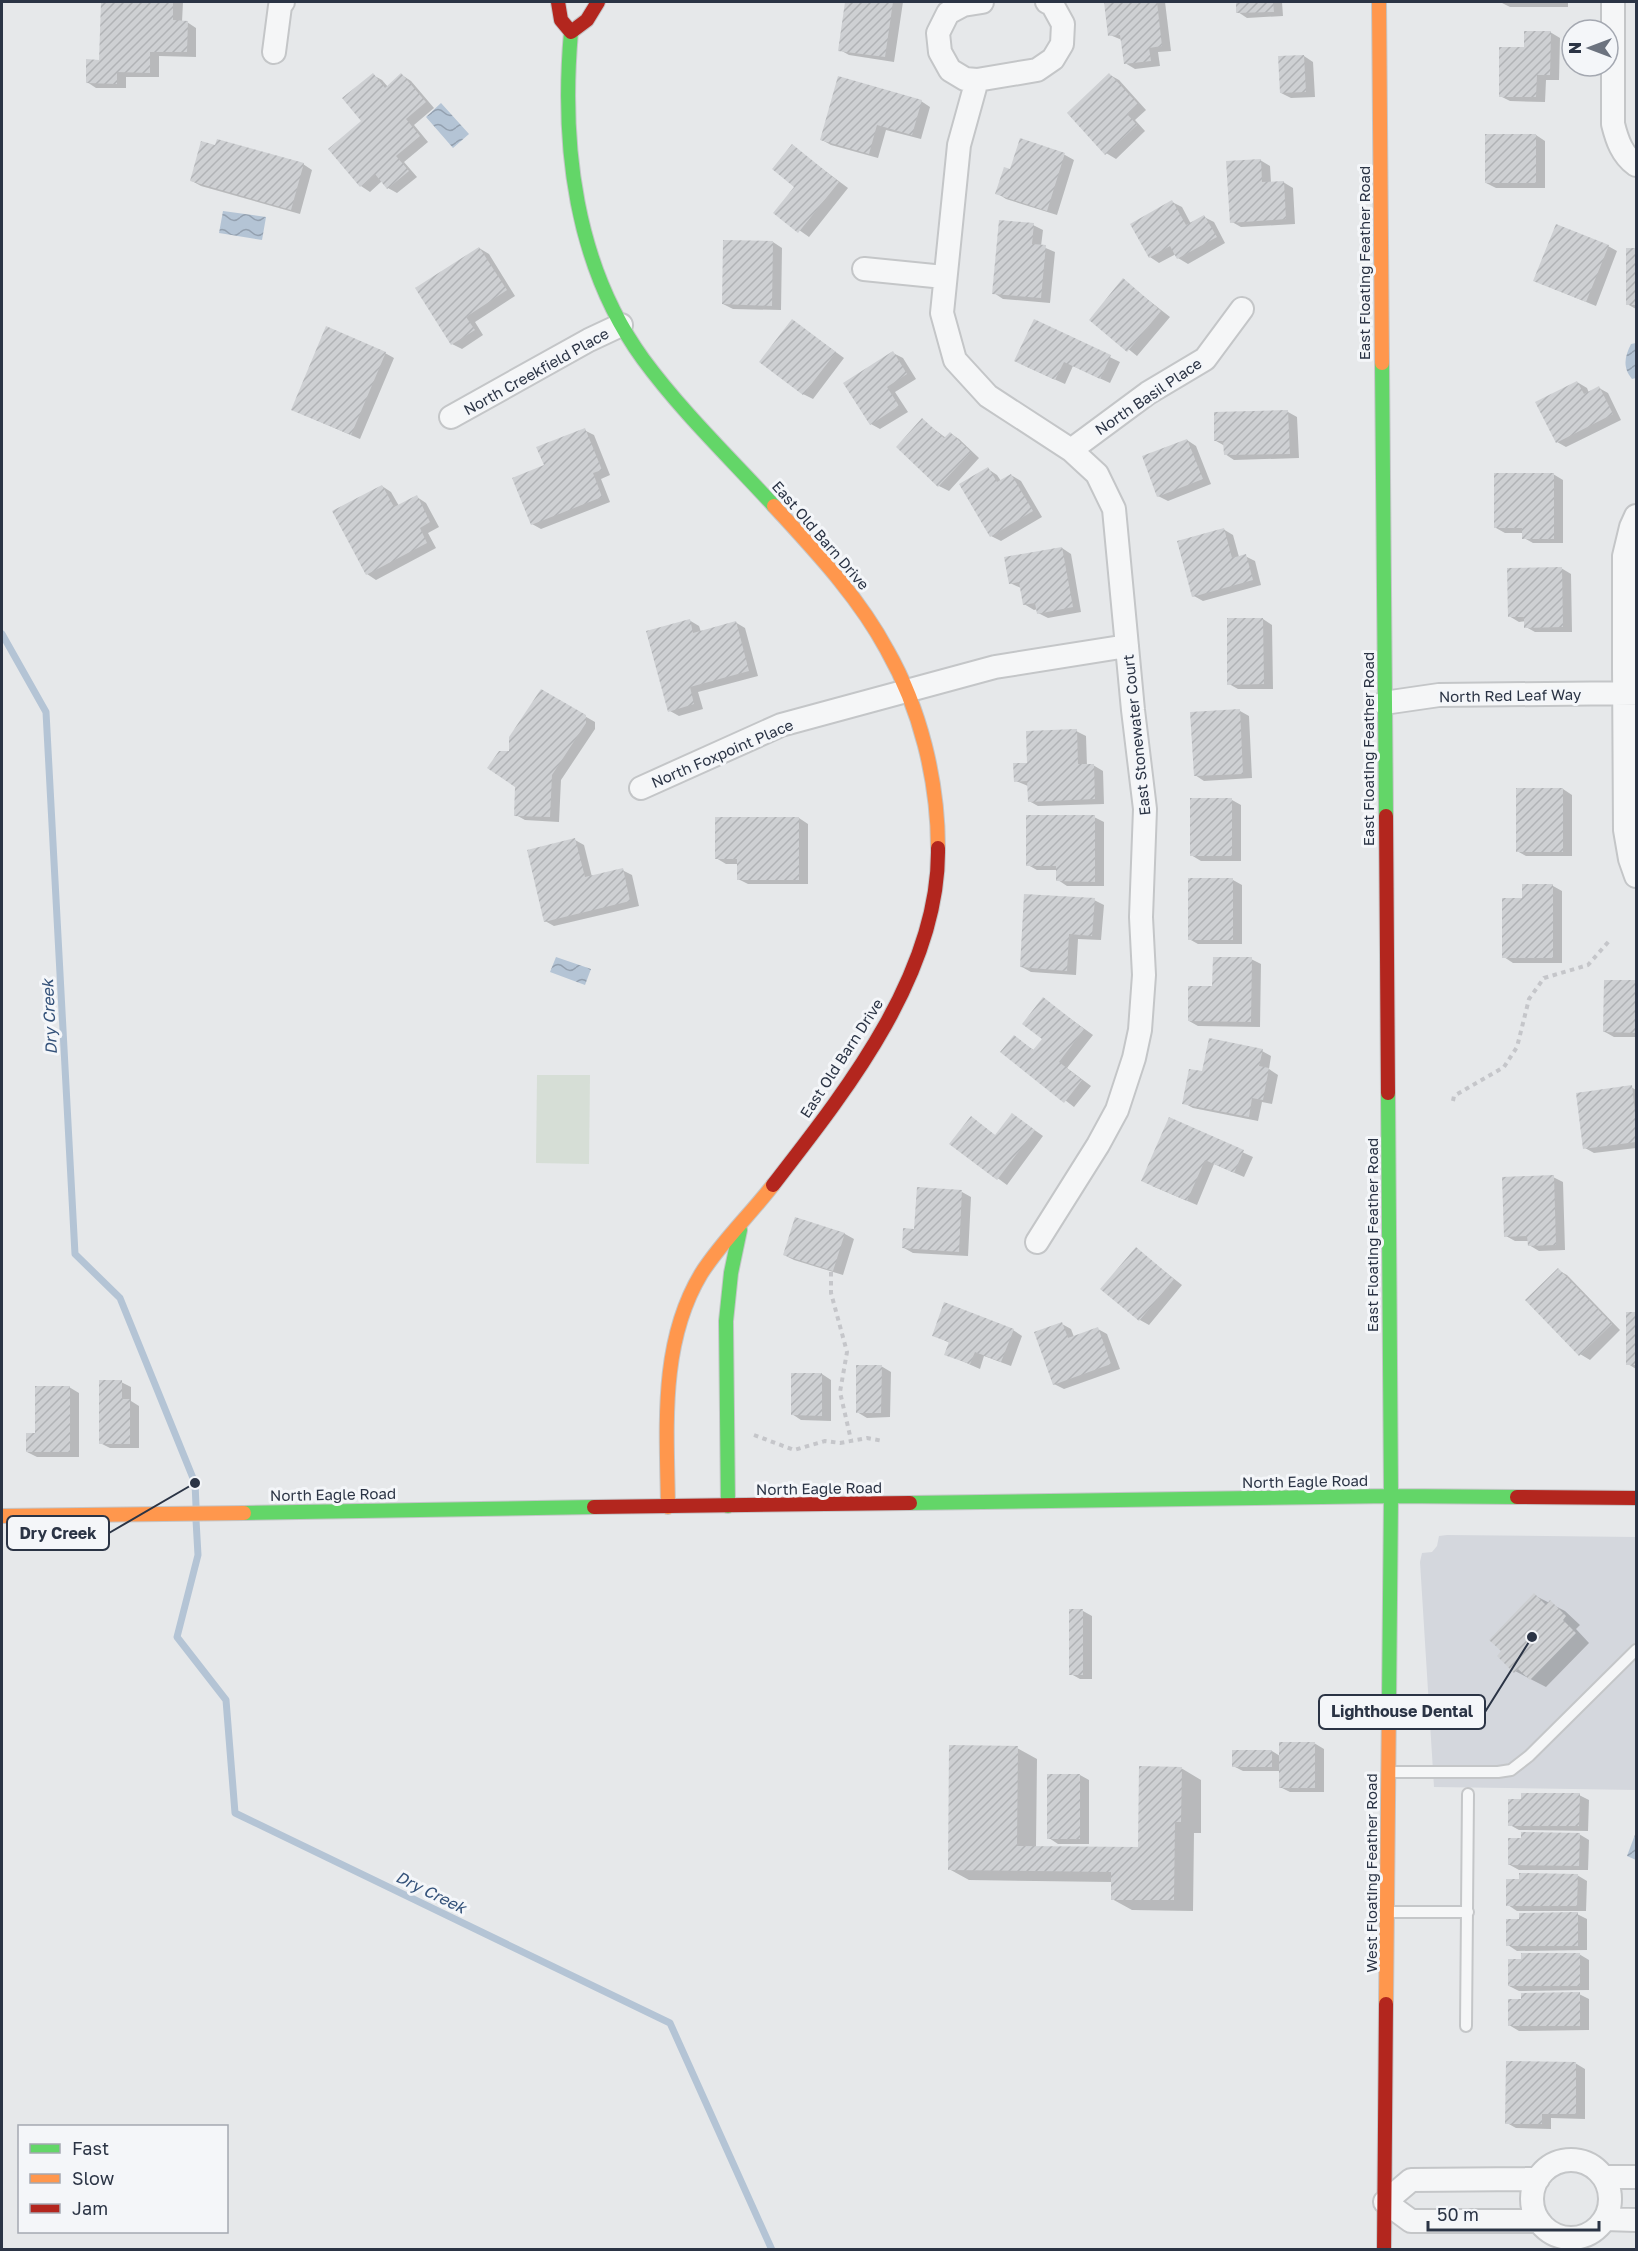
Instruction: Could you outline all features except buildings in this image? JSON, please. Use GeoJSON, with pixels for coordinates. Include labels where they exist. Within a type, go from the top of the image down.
{"type":"FeatureCollection","features":[{"type":"Feature","properties":{"kind":"main road"},"geometry":{"type":"LineString","coordinates":[[558,2],[561,20],[571,32],[587,20],[598,2]]}},
{"type":"Feature","properties":{"kind":"main road","name":"East Floating Feather Road"},"geometry":{"type":"LineString","coordinates":[[1379,2],[1391,1496]]}},
{"type":"Feature","properties":{"kind":"main road","name":"East Old Barn Drive"},"geometry":{"type":"LineString","coordinates":[[571,32],[566,85],[576,196],[593,261],[621,325],[641,357],[669,393],[818,551],[852,592],[871,621],[908,691],[925,742],[938,862],[932,904],[921,948],[886,1024],[819,1126],[702,1272],[679,1326],[668,1384],[668,1507]]}},
{"type":"Feature","properties":{"kind":"main road","name":"East Old Barn Drive"},"geometry":{"type":"LineString","coordinates":[[728,1506],[726,1321],[731,1273],[741,1226]]}},
{"type":"Feature","properties":{"kind":"main road","name":"North Eagle Road"},"geometry":{"type":"LineString","coordinates":[[2,1515],[1391,1496],[1636,1498]]}},
{"type":"Feature","properties":{"kind":"main road","name":"West Floating Feather Road"},"geometry":{"type":"LineString","coordinates":[[1384,2250],[1391,1496]]}},
{"type":"Feature","properties":{"kind":"street"},"geometry":{"type":"LineString","coordinates":[[274,52],[280,6],[284,2]]}},
{"type":"Feature","properties":{"kind":"street"},"geometry":{"type":"LineString","coordinates":[[982,2],[963,5],[948,14],[938,33],[940,52],[950,70],[964,79],[977,80],[1037,70],[1053,59],[1062,44],[1063,24],[1052,4],[1047,2]]}},
{"type":"Feature","properties":{"kind":"street"},"geometry":{"type":"LineString","coordinates":[[1613,2],[1613,124],[1618,142],[1632,162]]}},
{"type":"Feature","properties":{"kind":"street","name":"East Stonewater Court"},"geometry":{"type":"LineString","coordinates":[[977,80],[959,146],[942,313],[955,360],[988,396],[1071,450],[1096,474],[1114,509],[1126,646],[1145,809],[1141,917],[1144,975],[1140,1030],[1127,1085],[1117,1110],[1098,1145],[1037,1242]]}},
{"type":"Feature","properties":{"kind":"street"},"geometry":{"type":"LineString","coordinates":[[864,269],[944,277]]}},
{"type":"Feature","properties":{"kind":"street","name":"North Basil Place"},"geometry":{"type":"LineString","coordinates":[[1071,450],[1148,393],[1205,359],[1242,309]]}},
{"type":"Feature","properties":{"kind":"street","name":"North Creekfield Place"},"geometry":{"type":"LineString","coordinates":[[452,417],[589,340],[621,325]]}},
{"type":"Feature","properties":{"kind":"street"},"geometry":{"type":"LineString","coordinates":[[1636,516],[1624,556],[1630,694],[1625,830],[1630,859],[1636,876]]}},
{"type":"Feature","properties":{"kind":"street","name":"North Foxpoint Place"},"geometry":{"type":"LineString","coordinates":[[641,788],[781,724],[995,667],[1126,646]]}},
{"type":"Feature","properties":{"kind":"street","name":"North Red Leaf Way"},"geometry":{"type":"LineString","coordinates":[[1384,703],[1439,695],[1630,694]]}},
{"type":"Feature","properties":{"kind":"street"},"geometry":{"type":"LineString","coordinates":[[1564,2161],[1587,2163],[1604,2177],[1610,2198],[1609,2209],[1598,2228],[1589,2234],[1567,2238],[1557,2235],[1539,2221],[1534,2211],[1534,2189],[1545,2170],[1564,2161]]}},
{"type":"Feature","properties":{"kind":"street"},"geometry":{"type":"LineString","coordinates":[[1604,2177],[1636,2177]]}},
{"type":"Feature","properties":{"kind":"street"},"geometry":{"type":"LineString","coordinates":[[1538,2179],[1411,2180],[1385,2202],[1411,2221],[1539,2221]]}},
{"type":"Feature","properties":{"kind":"street"},"geometry":{"type":"LineString","coordinates":[[1605,2219],[1636,2220]]}},
{"type":"Feature","properties":{"kind":"lane"},"geometry":{"type":"LineString","coordinates":[[1389,1772],[1511,1770],[1529,1756],[1636,1650]]}},
{"type":"Feature","properties":{"kind":"lane"},"geometry":{"type":"LineString","coordinates":[[1466,2025],[1468,1794]]}},
{"type":"Feature","properties":{"kind":"lane"},"geometry":{"type":"LineString","coordinates":[[1387,1912],[1468,1912]]}},
{"type":"Feature","properties":{"kind":"path"},"geometry":{"type":"LineString","coordinates":[[1453,1101],[1454,1096],[1504,1066],[1517,1047],[1529,999],[1544,978],[1588,965],[1610,940]]}},
{"type":"Feature","properties":{"kind":"path"},"geometry":{"type":"LineString","coordinates":[[831,1272],[831,1293],[847,1352],[840,1392],[851,1440]]}},
{"type":"Feature","properties":{"kind":"path"},"geometry":{"type":"LineString","coordinates":[[747,1432],[794,1450],[825,1442],[840,1443],[867,1438],[883,1441]]}},
{"type":"Feature","properties":{"kind":"shaded area"},"geometry":{"type":"Polygon","coordinates":[[[537,1075],[590,1075],[589,1164],[536,1163],[537,1075]]]}},
{"type":"Feature","properties":{"kind":"shaded area"},"geometry":{"type":"Polygon","coordinates":[[[1439,1536],[1636,1537],[1636,1790],[1434,1787],[1420,1562],[1422,1553],[1432,1552],[1437,1546],[1439,1536]]]}},
{"type":"Feature","properties":{"kind":"water"},"geometry":{"type":"Polygon","coordinates":[[[441,103],[469,134],[453,148],[426,117],[441,103]]]}},
{"type":"Feature","properties":{"kind":"water"},"geometry":{"type":"Polygon","coordinates":[[[223,211],[266,217],[262,240],[219,233],[223,211]]]}},
{"type":"Feature","properties":{"kind":"water"},"geometry":{"type":"Polygon","coordinates":[[[1636,343],[1636,378],[1632,379],[1627,370],[1626,361],[1631,344],[1636,343]]]}},
{"type":"Feature","properties":{"kind":"water"},"geometry":{"type":"Polygon","coordinates":[[[556,957],[591,969],[585,985],[550,972],[556,957]]]}},
{"type":"Feature","properties":{"kind":"water"},"geometry":{"type":"Polygon","coordinates":[[[1636,1832],[1636,1860],[1627,1856],[1636,1832]]]}},
{"type":"Feature","properties":{"kind":"waterway","name":"Dry Creek"},"geometry":{"type":"LineString","coordinates":[[2,634],[46,712],[75,1254],[120,1298],[195,1483],[196,1506]]}},
{"type":"Feature","properties":{"kind":"waterway","name":"Dry Creek"},"geometry":{"type":"LineString","coordinates":[[196,1520],[198,1555],[177,1637],[226,1700],[235,1813],[670,2023],[772,2250]]}},
{"type":"Feature","properties":{"kind":"traffic: fast"},"geometry":{"type":"LineString","coordinates":[[571,32],[568,75],[571,160],[588,244],[602,284],[620,323],[658,379],[774,506]]}},
{"type":"Feature","properties":{"kind":"traffic: fast"},"geometry":{"type":"LineString","coordinates":[[1382,363],[1386,816]]}},
{"type":"Feature","properties":{"kind":"traffic: fast"},"geometry":{"type":"LineString","coordinates":[[1388,1093],[1391,1496],[1389,1702]]}},
{"type":"Feature","properties":{"kind":"traffic: fast"},"geometry":{"type":"LineString","coordinates":[[728,1506],[726,1321],[731,1273],[740,1230]]}},
{"type":"Feature","properties":{"kind":"traffic: fast"},"geometry":{"type":"LineString","coordinates":[[910,1503],[1391,1496],[1517,1497]]}},
{"type":"Feature","properties":{"kind":"traffic: fast"},"geometry":{"type":"LineString","coordinates":[[244,1513],[594,1507]]}},
{"type":"Feature","properties":{"kind":"traffic: slow"},"geometry":{"type":"LineString","coordinates":[[1379,2],[1382,363]]}},
{"type":"Feature","properties":{"kind":"traffic: slow"},"geometry":{"type":"LineString","coordinates":[[774,506],[820,557],[863,611],[899,672],[918,720],[931,771],[938,848]]}},
{"type":"Feature","properties":{"kind":"traffic: slow"},"geometry":{"type":"LineString","coordinates":[[668,1507],[668,1387],[678,1329],[687,1301],[701,1274],[717,1251],[773,1185]]}},
{"type":"Feature","properties":{"kind":"traffic: slow"},"geometry":{"type":"LineString","coordinates":[[2,1516],[244,1513]]}},
{"type":"Feature","properties":{"kind":"traffic: slow"},"geometry":{"type":"LineString","coordinates":[[1386,2004],[1389,1702]]}},
{"type":"Feature","properties":{"kind":"traffic: jam"},"geometry":{"type":"LineString","coordinates":[[558,2],[561,20],[571,32],[587,20],[598,2]]}},
{"type":"Feature","properties":{"kind":"traffic: jam"},"geometry":{"type":"LineString","coordinates":[[1386,816],[1388,1093]]}},
{"type":"Feature","properties":{"kind":"traffic: jam"},"geometry":{"type":"LineString","coordinates":[[773,1185],[858,1070],[884,1028],[906,985],[923,940],[934,895],[938,848]]}},
{"type":"Feature","properties":{"kind":"traffic: jam"},"geometry":{"type":"LineString","coordinates":[[1517,1497],[1636,1498]]}},
{"type":"Feature","properties":{"kind":"traffic: jam"},"geometry":{"type":"LineString","coordinates":[[594,1507],[910,1503]]}},
{"type":"Feature","properties":{"kind":"traffic: jam"},"geometry":{"type":"LineString","coordinates":[[1384,2250],[1386,2004]]}},
{"type":"Feature","properties":{"kind":"place","name":"Dry Creek"},"geometry":{"type":"Point","coordinates":[195,1483]}},
{"type":"Feature","properties":{"kind":"place","name":"Lighthouse Dental"},"geometry":{"type":"Point","coordinates":[1532,1637]}}]}
